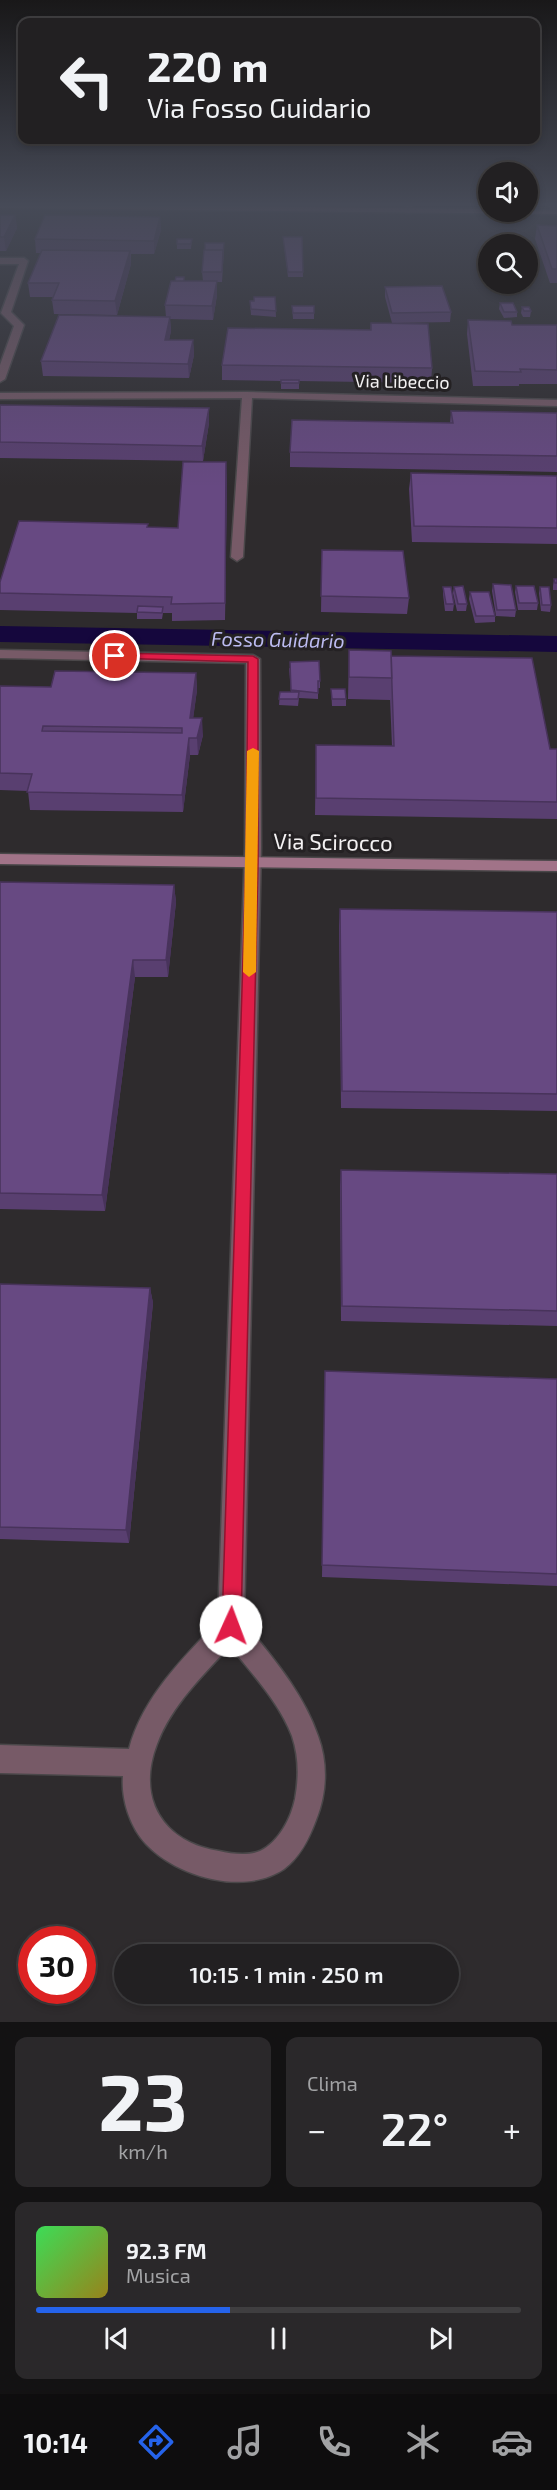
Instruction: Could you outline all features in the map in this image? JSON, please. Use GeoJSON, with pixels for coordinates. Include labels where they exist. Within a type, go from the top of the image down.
{"type":"FeatureCollection","features":[{"type":"Feature","properties":{"kind":"main road","name":"Via Scirocco"},"geometry":{"type":"LineString","coordinates":[[0,860],[557,866]]}},
{"type":"Feature","properties":{"kind":"street"},"geometry":{"type":"LineString","coordinates":[[0,380],[19,325],[6,313],[11,298]]}},
{"type":"Feature","properties":{"kind":"street"},"geometry":{"type":"LineString","coordinates":[[237,557],[246,395]]}},
{"type":"Feature","properties":{"kind":"street","name":"Via Libeccio"},"geometry":{"type":"LineString","coordinates":[[0,396],[246,395],[557,403]]}},
{"type":"Feature","properties":{"kind":"street"},"geometry":{"type":"LineString","coordinates":[[0,654],[253,659],[252,862],[231,1626],[298,1717],[311,1753],[311,1789],[304,1821],[286,1848],[265,1863],[232,1869],[193,1861],[165,1845],[148,1823],[137,1799],[138,1763],[155,1719],[187,1674],[231,1626]]}},
{"type":"Feature","properties":{"kind":"street"},"geometry":{"type":"LineString","coordinates":[[0,1759],[138,1763]]}},
{"type":"Feature","properties":{"kind":"building"},"geometry":{"type":"Polygon","coordinates":[[[53,298],[116,298],[115,301],[53,298]]]}},
{"type":"Feature","properties":{"kind":"building"},"geometry":{"type":"Polygon","coordinates":[[[167,298],[214,298],[212,306],[165,305],[167,298]]]}},
{"type":"Feature","properties":{"kind":"building"},"geometry":{"type":"Polygon","coordinates":[[[254,298],[275,298],[276,311],[251,309],[250,301],[254,301],[254,298]]]}},
{"type":"Feature","properties":{"kind":"building"},"geometry":{"type":"Polygon","coordinates":[[[388,298],[446,298],[451,312],[392,313],[388,298]]]}},
{"type":"Feature","properties":{"kind":"building"},"geometry":{"type":"Polygon","coordinates":[[[500,303],[513,303],[517,312],[504,312],[500,303]]]}},
{"type":"Feature","properties":{"kind":"building"},"geometry":{"type":"Polygon","coordinates":[[[292,306],[314,306],[314,313],[293,313],[292,306]]]}},
{"type":"Feature","properties":{"kind":"building"},"geometry":{"type":"Polygon","coordinates":[[[522,307],[529,307],[531,311],[524,311],[522,307]]]}},
{"type":"Feature","properties":{"kind":"building"},"geometry":{"type":"Polygon","coordinates":[[[59,315],[170,317],[165,340],[193,340],[188,364],[41,361],[59,315]]]}},
{"type":"Feature","properties":{"kind":"building"},"geometry":{"type":"Polygon","coordinates":[[[468,320],[511,321],[512,325],[557,325],[557,370],[475,371],[468,320]]]}},
{"type":"Feature","properties":{"kind":"building"},"geometry":{"type":"Polygon","coordinates":[[[371,323],[428,324],[432,368],[222,365],[228,328],[371,330],[371,323]]]}},
{"type":"Feature","properties":{"kind":"building"},"geometry":{"type":"Polygon","coordinates":[[[281,380],[299,380],[299,383],[281,383],[281,380]]]}},
{"type":"Feature","properties":{"kind":"building"},"geometry":{"type":"Polygon","coordinates":[[[0,405],[209,408],[202,446],[0,442],[0,405]]]}},
{"type":"Feature","properties":{"kind":"building"},"geometry":{"type":"Polygon","coordinates":[[[451,411],[557,413],[557,456],[290,452],[292,420],[453,423],[451,411]]]}},
{"type":"Feature","properties":{"kind":"building"},"geometry":{"type":"Polygon","coordinates":[[[183,462],[226,462],[225,603],[171,604],[172,597],[0,593],[0,582],[19,521],[148,524],[147,527],[178,528],[183,462]]]}},
{"type":"Feature","properties":{"kind":"building"},"geometry":{"type":"Polygon","coordinates":[[[411,473],[557,476],[557,528],[414,526],[411,473]]]}},
{"type":"Feature","properties":{"kind":"building"},"geometry":{"type":"Polygon","coordinates":[[[322,550],[403,551],[409,598],[321,596],[322,550]]]}},
{"type":"Feature","properties":{"kind":"building"},"geometry":{"type":"Polygon","coordinates":[[[493,584],[511,585],[516,610],[497,610],[493,584]]]}},
{"type":"Feature","properties":{"kind":"building"},"geometry":{"type":"Polygon","coordinates":[[[463,586],[467,604],[458,604],[454,587],[463,586]]]}},
{"type":"Feature","properties":{"kind":"building"},"geometry":{"type":"Polygon","coordinates":[[[516,586],[534,586],[538,603],[519,603],[516,586]]]}},
{"type":"Feature","properties":{"kind":"building"},"geometry":{"type":"Polygon","coordinates":[[[443,587],[451,587],[454,604],[446,604],[443,587]]]}},
{"type":"Feature","properties":{"kind":"building"},"geometry":{"type":"Polygon","coordinates":[[[540,587],[549,587],[551,605],[542,605],[540,587]]]}},
{"type":"Feature","properties":{"kind":"building"},"geometry":{"type":"Polygon","coordinates":[[[470,592],[489,592],[495,616],[476,616],[470,592]]]}},
{"type":"Feature","properties":{"kind":"building"},"geometry":{"type":"Polygon","coordinates":[[[138,606],[163,607],[162,613],[137,612],[138,606]]]}},
{"type":"Feature","properties":{"kind":"building"},"geometry":{"type":"Polygon","coordinates":[[[349,650],[391,651],[392,678],[349,677],[349,650]]]}},
{"type":"Feature","properties":{"kind":"building"},"geometry":{"type":"Polygon","coordinates":[[[391,656],[532,658],[550,749],[557,749],[557,802],[316,798],[316,745],[394,746],[391,656]]]}},
{"type":"Feature","properties":{"kind":"building"},"geometry":{"type":"Polygon","coordinates":[[[319,661],[318,693],[291,690],[290,662],[319,661]]]}},
{"type":"Feature","properties":{"kind":"building"},"geometry":{"type":"Polygon","coordinates":[[[55,671],[196,673],[190,718],[202,718],[197,738],[189,738],[182,795],[27,792],[32,774],[0,773],[0,686],[51,687],[55,671]],[[43,726],[42,731],[182,733],[182,728],[43,726]]]}},
{"type":"Feature","properties":{"kind":"building"},"geometry":{"type":"Polygon","coordinates":[[[331,689],[345,689],[346,699],[332,699],[331,689]]]}},
{"type":"Feature","properties":{"kind":"building"},"geometry":{"type":"Polygon","coordinates":[[[280,692],[299,692],[298,699],[279,699],[280,692]]]}},
{"type":"Feature","properties":{"kind":"building"},"geometry":{"type":"Polygon","coordinates":[[[0,882],[174,885],[166,960],[133,960],[102,1195],[0,1193],[0,882]]]}},
{"type":"Feature","properties":{"kind":"building"},"geometry":{"type":"Polygon","coordinates":[[[340,909],[557,912],[557,1094],[342,1091],[340,909]]]}},
{"type":"Feature","properties":{"kind":"building"},"geometry":{"type":"Polygon","coordinates":[[[341,1170],[557,1174],[557,1311],[342,1306],[341,1170]]]}},
{"type":"Feature","properties":{"kind":"building"},"geometry":{"type":"Polygon","coordinates":[[[0,1284],[150,1288],[126,1530],[0,1527],[0,1284]]]}},
{"type":"Feature","properties":{"kind":"building"},"geometry":{"type":"Polygon","coordinates":[[[325,1371],[557,1379],[557,1574],[322,1565],[325,1371]]]}},
{"type":"Feature","properties":{"kind":"waterway","name":"Fosso Guidario"},"geometry":{"type":"LineString","coordinates":[[0,634],[557,644]]}},
{"type":"Feature","properties":{"kind":"slow traffic"},"geometry":{"type":"LineString","coordinates":[[249,972],[253,751]]}},
{"type":"Feature","properties":{"kind":"route"},"geometry":{"type":"LineString","coordinates":[[115,656],[253,659],[252,862],[231,1626]]}}]}
